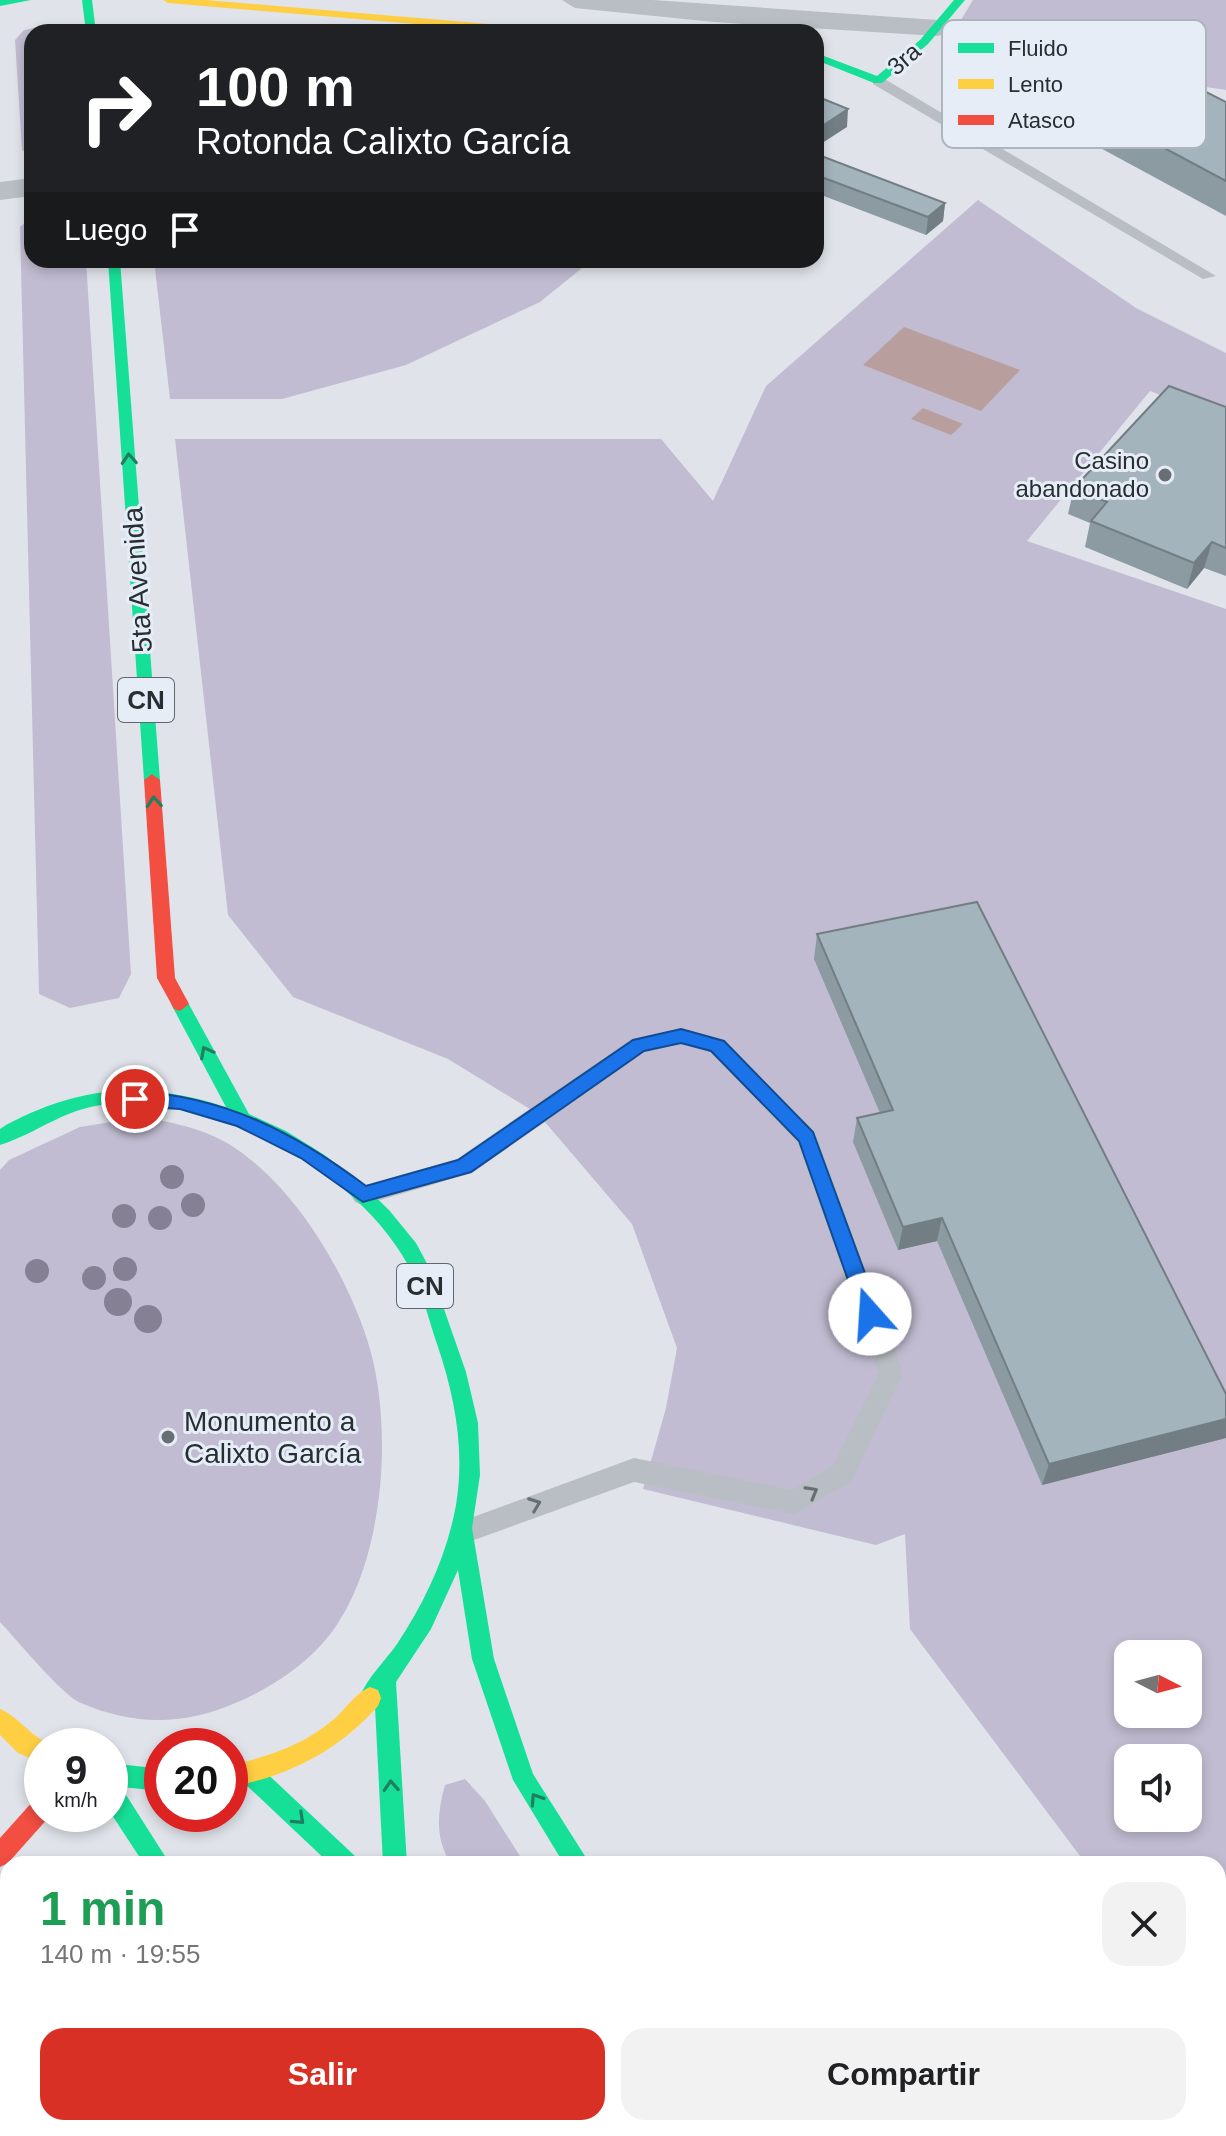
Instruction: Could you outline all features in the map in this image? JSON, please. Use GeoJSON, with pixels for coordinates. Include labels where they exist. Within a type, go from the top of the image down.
{"type":"FeatureCollection","features":[{"type":"Feature","properties":{"kind":"main road"},"geometry":{"type":"LineString","coordinates":[[0,3],[26,0]]}},
{"type":"Feature","properties":{"kind":"main road"},"geometry":{"type":"LineString","coordinates":[[87,0],[90,24]]}},
{"type":"Feature","properties":{"kind":"main road"},"geometry":{"type":"LineString","coordinates":[[168,0],[454,24]]}},
{"type":"Feature","properties":{"kind":"main road","name":"3ra"},"geometry":{"type":"LineString","coordinates":[[944,20],[960,0]]}},
{"type":"Feature","properties":{"kind":"main road","name":"3ra"},"geometry":{"type":"LineString","coordinates":[[878,81],[942,22]]}},
{"type":"Feature","properties":{"kind":"main road"},"geometry":{"type":"LineString","coordinates":[[824,59],[878,81]]}},
{"type":"Feature","properties":{"kind":"main road","name":"5ta Avenida"},"geometry":{"type":"LineString","coordinates":[[115,268],[166,978],[243,1121]]}},
{"type":"Feature","properties":{"kind":"main road","name":"CN"},"geometry":{"type":"LineString","coordinates":[[0,1138],[55,1110],[112,1097],[180,1102],[243,1121],[308,1152],[363,1195],[410,1250],[459,1371],[470,1444],[463,1532],[433,1608],[385,1681],[349,1725],[299,1756],[248,1774]]}},
{"type":"Feature","properties":{"kind":"main road"},"geometry":{"type":"LineString","coordinates":[[463,1532],[483,1659],[524,1780],[573,1856]]}},
{"type":"Feature","properties":{"kind":"main road"},"geometry":{"type":"LineString","coordinates":[[385,1681],[395,1856]]}},
{"type":"Feature","properties":{"kind":"main road"},"geometry":{"type":"LineString","coordinates":[[0,1720],[24,1743]]}},
{"type":"Feature","properties":{"kind":"main road"},"geometry":{"type":"LineString","coordinates":[[251,1774],[338,1856]]}},
{"type":"Feature","properties":{"kind":"main road"},"geometry":{"type":"LineString","coordinates":[[128,1818],[153,1856]]}},
{"type":"Feature","properties":{"kind":"main road"},"geometry":{"type":"LineString","coordinates":[[0,1855],[24,1828]]}},
{"type":"Feature","properties":{"kind":"street"},"geometry":{"type":"LineString","coordinates":[[575,0],[718,7],[937,28]]}},
{"type":"Feature","properties":{"kind":"street"},"geometry":{"type":"LineString","coordinates":[[0,191],[24,188]]}},
{"type":"Feature","properties":{"kind":"lane"},"geometry":{"type":"LineString","coordinates":[[878,81],[942,119]]}},
{"type":"Feature","properties":{"kind":"lane"},"geometry":{"type":"LineString","coordinates":[[991,148],[1208,276]]}},
{"type":"Feature","properties":{"kind":"lane"},"geometry":{"type":"LineString","coordinates":[[363,1195],[464,1166],[639,1045],[681,1036],[717,1046],[807,1137],[891,1373],[842,1474],[794,1502],[634,1470],[463,1532]]}},
{"type":"Feature","properties":{"kind":"shaded area"},"geometry":{"type":"Polygon","coordinates":[[[973,0],[1226,0],[1226,90],[1206,87],[1206,20],[961,20],[973,0]]]}},
{"type":"Feature","properties":{"kind":"shaded area"},"geometry":{"type":"Polygon","coordinates":[[[24,30],[24,151],[22,150],[15,40],[24,30]]]}},
{"type":"Feature","properties":{"kind":"shaded area"},"geometry":{"type":"Polygon","coordinates":[[[978,200],[1136,308],[1226,353],[1226,406],[1218,418],[1150,391],[1027,541],[1226,609],[1226,1856],[1080,1856],[910,1629],[905,1534],[876,1545],[643,1489],[666,1408],[677,1348],[632,1224],[538,1114],[448,1059],[293,997],[228,915],[175,439],[661,439],[713,501],[766,386],[978,200]]]}},
{"type":"Feature","properties":{"kind":"shaded area"},"geometry":{"type":"Polygon","coordinates":[[[24,223],[24,268],[87,268],[131,974],[119,998],[70,1008],[39,994],[20,227],[24,223]]]}},
{"type":"Feature","properties":{"kind":"shaded area"},"geometry":{"type":"Polygon","coordinates":[[[155,268],[582,268],[540,302],[406,365],[282,399],[170,399],[155,268]]]}},
{"type":"Feature","properties":{"kind":"shaded area"},"geometry":{"type":"Polygon","coordinates":[[[904,327],[1020,370],[981,411],[863,365],[904,327]]]}},
{"type":"Feature","properties":{"kind":"shaded area"},"geometry":{"type":"Polygon","coordinates":[[[923,408],[963,424],[951,435],[911,419],[923,408]]]}},
{"type":"Feature","properties":{"kind":"shaded area"},"geometry":{"type":"Polygon","coordinates":[[[141,1117],[175,1123],[227,1143],[274,1181],[296,1206],[333,1262],[361,1321],[377,1381],[381,1417],[382,1455],[373,1531],[351,1600],[334,1629],[301,1664],[261,1691],[214,1711],[157,1720],[119,1716],[81,1703],[52,1679],[0,1622],[0,1170],[9,1160],[80,1127],[141,1117]]]}},
{"type":"Feature","properties":{"kind":"shaded area"},"geometry":{"type":"Polygon","coordinates":[[[465,1779],[485,1801],[520,1856],[447,1856],[439,1826],[445,1785],[465,1779]]]}},
{"type":"Feature","properties":{"kind":"building"},"geometry":{"type":"Polygon","coordinates":[[[1206,92],[1226,102],[1226,181],[1164,148],[1206,148],[1206,92]]]}},
{"type":"Feature","properties":{"kind":"building"},"geometry":{"type":"Polygon","coordinates":[[[824,99],[848,109],[824,125],[824,99]]]}},
{"type":"Feature","properties":{"kind":"building"},"geometry":{"type":"Polygon","coordinates":[[[824,157],[945,203],[928,217],[824,178],[824,157]]]}},
{"type":"Feature","properties":{"kind":"building","name":"Casino abandonado"},"geometry":{"type":"Polygon","coordinates":[[[1169,386],[1226,407],[1226,548],[1212,542],[1194,563],[1091,521],[1107,502],[1074,488],[1169,386]]]}},
{"type":"Feature","properties":{"kind":"building"},"geometry":{"type":"Polygon","coordinates":[[[977,902],[1226,1394],[1226,1419],[1049,1464],[942,1218],[903,1227],[857,1118],[893,1110],[817,934],[977,902]]]}},
{"type":"Feature","properties":{"kind":"traffic: fast"},"geometry":{"type":"LineString","coordinates":[[0,3],[26,0]]}},
{"type":"Feature","properties":{"kind":"traffic: fast"},"geometry":{"type":"LineString","coordinates":[[87,0],[90,24]]}},
{"type":"Feature","properties":{"kind":"traffic: fast"},"geometry":{"type":"LineString","coordinates":[[943,20],[960,0]]}},
{"type":"Feature","properties":{"kind":"traffic: fast"},"geometry":{"type":"LineString","coordinates":[[824,59],[878,81],[924,42],[942,21]]}},
{"type":"Feature","properties":{"kind":"traffic: fast"},"geometry":{"type":"LineString","coordinates":[[115,268],[152,780]]}},
{"type":"Feature","properties":{"kind":"traffic: fast"},"geometry":{"type":"LineString","coordinates":[[180,1004],[243,1121]]}},
{"type":"Feature","properties":{"kind":"traffic: fast"},"geometry":{"type":"LineString","coordinates":[[0,1138],[26,1123],[83,1101],[113,1097],[156,1098],[198,1105],[239,1118],[279,1136],[316,1159],[351,1186],[382,1216],[409,1249],[430,1292],[461,1389],[470,1440],[470,1475],[459,1536],[437,1594],[407,1648],[370,1698]]}},
{"type":"Feature","properties":{"kind":"traffic: fast"},"geometry":{"type":"LineString","coordinates":[[463,1532],[483,1659],[524,1780],[573,1856]]}},
{"type":"Feature","properties":{"kind":"traffic: fast"},"geometry":{"type":"LineString","coordinates":[[385,1681],[395,1856]]}},
{"type":"Feature","properties":{"kind":"traffic: fast"},"geometry":{"type":"LineString","coordinates":[[251,1774],[338,1856]]}},
{"type":"Feature","properties":{"kind":"traffic: fast"},"geometry":{"type":"LineString","coordinates":[[128,1776],[144,1778]]}},
{"type":"Feature","properties":{"kind":"traffic: fast"},"geometry":{"type":"LineString","coordinates":[[128,1818],[153,1856]]}},
{"type":"Feature","properties":{"kind":"traffic: slow"},"geometry":{"type":"LineString","coordinates":[[168,0],[454,24]]}},
{"type":"Feature","properties":{"kind":"traffic: slow"},"geometry":{"type":"LineString","coordinates":[[248,1773],[289,1759],[325,1740],[370,1698]]}},
{"type":"Feature","properties":{"kind":"traffic: slow"},"geometry":{"type":"LineString","coordinates":[[0,1720],[24,1743]]}},
{"type":"Feature","properties":{"kind":"traffic: jam"},"geometry":{"type":"LineString","coordinates":[[152,780],[166,978],[180,1004]]}},
{"type":"Feature","properties":{"kind":"traffic: jam"},"geometry":{"type":"LineString","coordinates":[[0,1855],[24,1828]]}},
{"type":"Feature","properties":{"kind":"place","name":"Casino abandonado"},"geometry":{"type":"Point","coordinates":[1165,475]}},
{"type":"Feature","properties":{"kind":"place","name":"Monumento a Calixto García"},"geometry":{"type":"Point","coordinates":[168,1437]}},
{"type":"Feature","properties":{"kind":"route"},"geometry":{"type":"LineString","coordinates":[[135,1099],[180,1102],[243,1121],[308,1152],[363,1195],[464,1166],[639,1045],[681,1036],[717,1046],[807,1137],[870,1314]]}}]}
